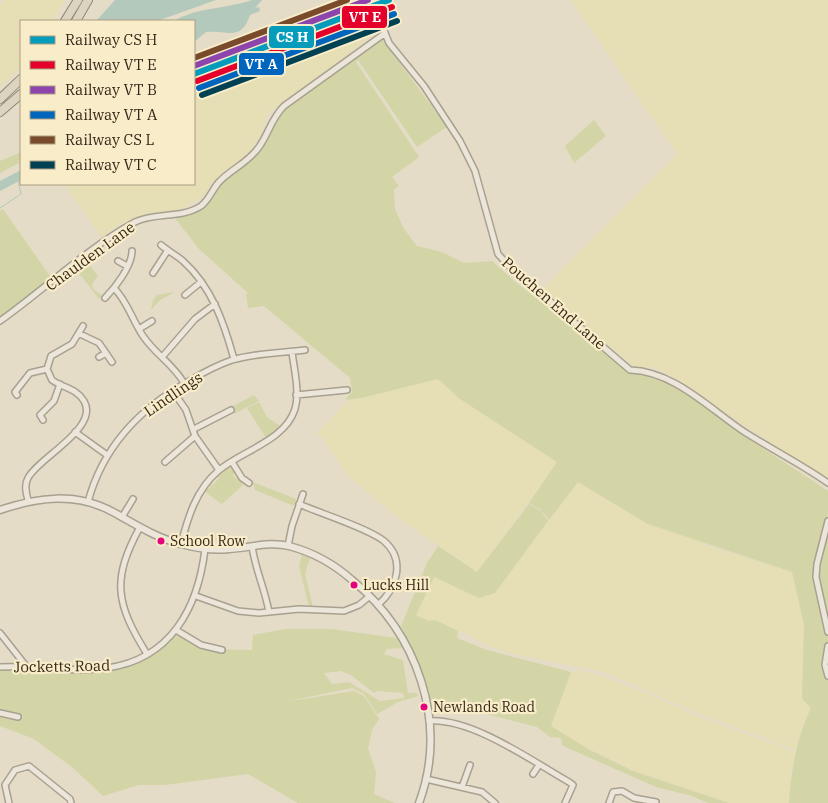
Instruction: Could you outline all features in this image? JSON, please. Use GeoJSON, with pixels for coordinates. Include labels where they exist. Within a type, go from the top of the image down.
{"type":"FeatureCollection","features":[{"type":"Feature","properties":{"kind":"highway"},"geometry":{"type":"LineString","coordinates":[[67,20],[78,0]]}},
{"type":"Feature","properties":{"kind":"highway"},"geometry":{"type":"LineString","coordinates":[[77,20],[88,0]]}},
{"type":"Feature","properties":{"kind":"highway"},"geometry":{"type":"LineString","coordinates":[[0,99],[20,80]]}},
{"type":"Feature","properties":{"kind":"highway"},"geometry":{"type":"LineString","coordinates":[[0,112],[20,95]]}},
{"type":"Feature","properties":{"kind":"street","name":"Pouchen End Lane"},"geometry":{"type":"LineString","coordinates":[[372,0],[384,34],[424,86],[460,141],[475,171],[498,254],[630,370],[647,370],[670,380],[745,432],[795,461],[828,484]]}},
{"type":"Feature","properties":{"kind":"street","name":"Chaulden Lane"},"geometry":{"type":"LineString","coordinates":[[0,320],[105,241],[137,221],[187,212],[200,206],[218,183],[243,164],[259,147],[274,116],[284,106],[384,34]]}},
{"type":"Feature","properties":{"kind":"street"},"geometry":{"type":"LineString","coordinates":[[161,245],[183,261],[201,282],[221,315],[234,359]]}},
{"type":"Feature","properties":{"kind":"street"},"geometry":{"type":"LineString","coordinates":[[153,273],[168,250]]}},
{"type":"Feature","properties":{"kind":"street"},"geometry":{"type":"LineString","coordinates":[[105,298],[114,288],[127,266],[132,251]]}},
{"type":"Feature","properties":{"kind":"street"},"geometry":{"type":"LineString","coordinates":[[118,262],[127,266]]}},
{"type":"Feature","properties":{"kind":"street"},"geometry":{"type":"LineString","coordinates":[[185,295],[201,282]]}},
{"type":"Feature","properties":{"kind":"street"},"geometry":{"type":"LineString","coordinates":[[114,288],[126,300],[139,329],[148,343],[175,368],[184,384]]}},
{"type":"Feature","properties":{"kind":"street"},"geometry":{"type":"LineString","coordinates":[[163,356],[195,319],[215,304]]}},
{"type":"Feature","properties":{"kind":"street"},"geometry":{"type":"LineString","coordinates":[[139,329],[152,321]]}},
{"type":"Feature","properties":{"kind":"street"},"geometry":{"type":"LineString","coordinates":[[28,500],[25,488],[30,474],[75,432],[86,419],[86,406],[74,391],[52,380],[47,368],[52,356],[72,344],[80,334],[83,326]]}},
{"type":"Feature","properties":{"kind":"street"},"geometry":{"type":"LineString","coordinates":[[80,334],[99,343],[112,362]]}},
{"type":"Feature","properties":{"kind":"street","name":"Lindlings"},"geometry":{"type":"LineString","coordinates":[[88,502],[107,455],[134,421],[173,391],[234,359],[305,350]]}},
{"type":"Feature","properties":{"kind":"street"},"geometry":{"type":"LineString","coordinates":[[181,544],[195,500],[219,470],[276,434],[287,423],[295,409],[296,395],[292,352]]}},
{"type":"Feature","properties":{"kind":"street"},"geometry":{"type":"LineString","coordinates":[[99,357],[106,353]]}},
{"type":"Feature","properties":{"kind":"street"},"geometry":{"type":"LineString","coordinates":[[17,395],[15,392],[30,372],[47,368]]}},
{"type":"Feature","properties":{"kind":"street"},"geometry":{"type":"LineString","coordinates":[[43,420],[40,415],[54,401],[60,384]]}},
{"type":"Feature","properties":{"kind":"street"},"geometry":{"type":"LineString","coordinates":[[296,395],[347,390]]}},
{"type":"Feature","properties":{"kind":"street"},"geometry":{"type":"LineString","coordinates":[[173,391],[186,410],[195,436],[219,470]]}},
{"type":"Feature","properties":{"kind":"street"},"geometry":{"type":"LineString","coordinates":[[194,429],[231,410]]}},
{"type":"Feature","properties":{"kind":"street"},"geometry":{"type":"LineString","coordinates":[[75,432],[107,455]]}},
{"type":"Feature","properties":{"kind":"street"},"geometry":{"type":"LineString","coordinates":[[165,462],[195,436]]}},
{"type":"Feature","properties":{"kind":"street"},"geometry":{"type":"LineString","coordinates":[[232,462],[242,478],[249,483]]}},
{"type":"Feature","properties":{"kind":"street"},"geometry":{"type":"LineString","coordinates":[[288,546],[303,494]]}},
{"type":"Feature","properties":{"kind":"street"},"geometry":{"type":"LineString","coordinates":[[0,510],[28,500],[64,498],[88,502],[122,517],[160,538],[181,544],[205,549],[228,549],[273,544],[288,546],[324,560],[348,576],[378,604],[398,632],[414,660],[424,691],[429,721],[430,750],[426,779],[419,803]]}},
{"type":"Feature","properties":{"kind":"street"},"geometry":{"type":"LineString","coordinates":[[122,517],[133,499]]}},
{"type":"Feature","properties":{"kind":"street"},"geometry":{"type":"LineString","coordinates":[[299,504],[373,535],[388,546],[397,564],[396,579],[391,592],[378,604]]}},
{"type":"Feature","properties":{"kind":"street"},"geometry":{"type":"LineString","coordinates":[[828,521],[822,540],[816,577],[828,632]]}},
{"type":"Feature","properties":{"kind":"street"},"geometry":{"type":"LineString","coordinates":[[140,527],[125,556],[120,588],[126,616],[147,654]]}},
{"type":"Feature","properties":{"kind":"street"},"geometry":{"type":"LineString","coordinates":[[252,546],[256,566],[265,590],[269,612]]}},
{"type":"Feature","properties":{"kind":"street","name":"Jocketts Road"},"geometry":{"type":"LineString","coordinates":[[0,667],[107,668],[147,654],[176,630],[196,596],[205,549]]}},
{"type":"Feature","properties":{"kind":"street"},"geometry":{"type":"LineString","coordinates":[[196,596],[238,611],[269,612],[299,609],[344,611],[360,605],[370,596]]}},
{"type":"Feature","properties":{"kind":"street"},"geometry":{"type":"LineString","coordinates":[[176,630],[201,645],[222,650]]}},
{"type":"Feature","properties":{"kind":"street"},"geometry":{"type":"LineString","coordinates":[[0,632],[26,666]]}},
{"type":"Feature","properties":{"kind":"street"},"geometry":{"type":"LineString","coordinates":[[828,646],[825,665],[828,676]]}},
{"type":"Feature","properties":{"kind":"street"},"geometry":{"type":"LineString","coordinates":[[0,713],[18,717]]}},
{"type":"Feature","properties":{"kind":"street"},"geometry":{"type":"LineString","coordinates":[[429,721],[442,720],[492,738],[573,784],[565,803]]}},
{"type":"Feature","properties":{"kind":"street"},"geometry":{"type":"LineString","coordinates":[[462,787],[470,765]]}},
{"type":"Feature","properties":{"kind":"street"},"geometry":{"type":"LineString","coordinates":[[533,774],[539,765]]}},
{"type":"Feature","properties":{"kind":"street"},"geometry":{"type":"LineString","coordinates":[[9,803],[5,785],[15,770],[28,766],[70,799],[71,803]]}},
{"type":"Feature","properties":{"kind":"street"},"geometry":{"type":"LineString","coordinates":[[426,779],[482,792],[495,803]]}},
{"type":"Feature","properties":{"kind":"street"},"geometry":{"type":"LineString","coordinates":[[609,803],[613,792],[622,791],[634,798],[656,800]]}},
{"type":"Feature","properties":{"kind":"shaded area"},"geometry":{"type":"Polygon","coordinates":[[[4,0],[65,0],[53,20],[20,20],[20,67],[0,87],[0,6],[4,0]]]}},
{"type":"Feature","properties":{"kind":"shaded area"},"geometry":{"type":"Polygon","coordinates":[[[115,0],[216,0],[160,20],[97,20],[115,0]]]}},
{"type":"Feature","properties":{"kind":"shaded area"},"geometry":{"type":"Polygon","coordinates":[[[262,0],[255,8],[259,7],[260,11],[250,15],[242,29],[238,32],[206,32],[195,41],[195,20],[176,20],[192,13],[262,0]]]}},
{"type":"Feature","properties":{"kind":"shaded area"},"geometry":{"type":"Polygon","coordinates":[[[571,0],[828,0],[828,481],[675,379],[653,367],[634,367],[543,289],[677,154],[571,0]]]}},
{"type":"Feature","properties":{"kind":"shaded area"},"geometry":{"type":"Polygon","coordinates":[[[371,16],[378,32],[267,114],[262,133],[248,155],[212,182],[202,197],[186,207],[168,212],[147,213],[122,223],[101,237],[66,185],[195,185],[195,83],[371,16]]]}},
{"type":"Feature","properties":{"kind":"shaded area"},"geometry":{"type":"Polygon","coordinates":[[[20,171],[20,181],[0,191],[0,181],[20,171]]]}},
{"type":"Feature","properties":{"kind":"shaded area"},"geometry":{"type":"Polygon","coordinates":[[[438,379],[460,399],[558,462],[477,572],[401,520],[347,475],[317,433],[348,401],[438,379]]]}},
{"type":"Feature","properties":{"kind":"shaded area"},"geometry":{"type":"Polygon","coordinates":[[[578,481],[601,497],[709,546],[792,572],[804,625],[802,699],[811,708],[804,723],[796,750],[693,711],[604,672],[517,655],[486,645],[470,635],[443,626],[435,620],[429,621],[416,615],[434,576],[453,586],[505,580],[510,570],[578,481]]]}},
{"type":"Feature","properties":{"kind":"shaded area"},"geometry":{"type":"Polygon","coordinates":[[[577,670],[597,674],[658,698],[694,715],[796,752],[791,771],[789,803],[729,803],[633,771],[562,735],[551,726],[571,672],[577,670]]]}},
{"type":"Feature","properties":{"kind":"green space"},"geometry":{"type":"Polygon","coordinates":[[[382,39],[447,127],[417,147],[358,60],[356,62],[419,157],[392,177],[399,186],[394,190],[395,209],[404,229],[417,246],[442,252],[464,263],[492,261],[518,284],[632,372],[648,375],[681,390],[828,491],[828,803],[789,803],[791,778],[796,754],[811,708],[802,699],[804,625],[792,572],[648,524],[578,482],[549,520],[541,510],[529,503],[557,462],[460,399],[438,379],[362,398],[345,400],[352,392],[350,378],[264,306],[248,308],[246,294],[248,293],[199,249],[174,217],[192,214],[207,205],[221,184],[253,158],[263,145],[274,123],[289,104],[382,39]]]}},
{"type":"Feature","properties":{"kind":"green space"},"geometry":{"type":"Polygon","coordinates":[[[594,120],[606,136],[574,163],[565,146],[594,120]]]}},
{"type":"Feature","properties":{"kind":"green space"},"geometry":{"type":"Polygon","coordinates":[[[20,152],[20,163],[0,173],[0,161],[20,152]]]}},
{"type":"Feature","properties":{"kind":"green space"},"geometry":{"type":"Polygon","coordinates":[[[3,209],[52,279],[0,316],[0,211],[3,209]]]}},
{"type":"Feature","properties":{"kind":"green space"},"geometry":{"type":"Polygon","coordinates":[[[87,261],[98,276],[92,284],[93,289],[103,296],[99,299],[75,268],[87,261]]]}},
{"type":"Feature","properties":{"kind":"green space"},"geometry":{"type":"Polygon","coordinates":[[[175,292],[160,300],[151,310],[153,300],[157,295],[175,292]]]}},
{"type":"Feature","properties":{"kind":"green space"},"geometry":{"type":"Polygon","coordinates":[[[254,395],[259,401],[234,414],[231,407],[254,395]]]}},
{"type":"Feature","properties":{"kind":"green space"},"geometry":{"type":"Polygon","coordinates":[[[259,402],[267,417],[280,426],[266,438],[247,408],[259,402]]]}},
{"type":"Feature","properties":{"kind":"green space"},"geometry":{"type":"Polygon","coordinates":[[[229,467],[236,473],[233,475],[235,478],[238,477],[243,485],[222,504],[204,491],[207,487],[210,489],[211,483],[213,485],[219,478],[218,476],[229,467]]]}},
{"type":"Feature","properties":{"kind":"green space"},"geometry":{"type":"Polygon","coordinates":[[[253,482],[296,499],[294,506],[255,490],[253,482]]]}},
{"type":"Feature","properties":{"kind":"green space"},"geometry":{"type":"Polygon","coordinates":[[[529,504],[541,511],[548,521],[495,593],[479,598],[434,577],[416,615],[429,621],[435,620],[458,631],[457,638],[487,650],[571,672],[551,726],[588,749],[633,771],[729,803],[708,803],[692,796],[656,787],[562,745],[561,738],[550,737],[537,727],[447,704],[439,700],[429,700],[419,666],[401,626],[427,563],[438,546],[477,572],[529,504]]]}},
{"type":"Feature","properties":{"kind":"green space"},"geometry":{"type":"Polygon","coordinates":[[[302,555],[310,558],[305,574],[313,607],[309,607],[299,566],[302,555]]]}},
{"type":"Feature","properties":{"kind":"green space"},"geometry":{"type":"Polygon","coordinates":[[[285,629],[331,629],[397,638],[403,648],[387,649],[384,654],[403,660],[408,693],[417,693],[418,696],[398,702],[377,714],[364,694],[352,688],[284,702],[354,691],[364,696],[379,719],[372,730],[368,748],[376,772],[374,794],[395,803],[298,803],[248,774],[165,785],[139,785],[103,796],[73,768],[34,739],[0,726],[0,670],[25,668],[83,671],[133,662],[175,634],[208,649],[252,650],[253,635],[285,629]],[[341,671],[324,673],[332,684],[349,682],[380,701],[404,698],[403,693],[377,691],[374,693],[351,675],[341,671]]]}},
{"type":"Feature","properties":{"kind":"waterway"},"geometry":{"type":"LineString","coordinates":[[0,208],[21,194],[18,180]]}},
{"type":"Feature","properties":{"kind":"transit line"},"geometry":{"type":"LineString","coordinates":[[195,58],[347,0]]}},
{"type":"Feature","properties":{"kind":"transit line"},"geometry":{"type":"LineString","coordinates":[[195,66],[368,0]]}},
{"type":"Feature","properties":{"kind":"transit line"},"geometry":{"type":"LineString","coordinates":[[195,74],[389,0]]}},
{"type":"Feature","properties":{"kind":"transit line"},"geometry":{"type":"LineString","coordinates":[[197,81],[392,7]]}},
{"type":"Feature","properties":{"kind":"transit line"},"geometry":{"type":"LineString","coordinates":[[199,88],[394,14]]}},
{"type":"Feature","properties":{"kind":"transit line"},"geometry":{"type":"LineString","coordinates":[[202,95],[397,21]]}},
{"type":"Feature","properties":{"kind":"place","name":"School Row"},"geometry":{"type":"Point","coordinates":[161,541]}},
{"type":"Feature","properties":{"kind":"place","name":"Lucks Hill"},"geometry":{"type":"Point","coordinates":[354,585]}},
{"type":"Feature","properties":{"kind":"place","name":"Newlands Road"},"geometry":{"type":"Point","coordinates":[424,707]}}]}
